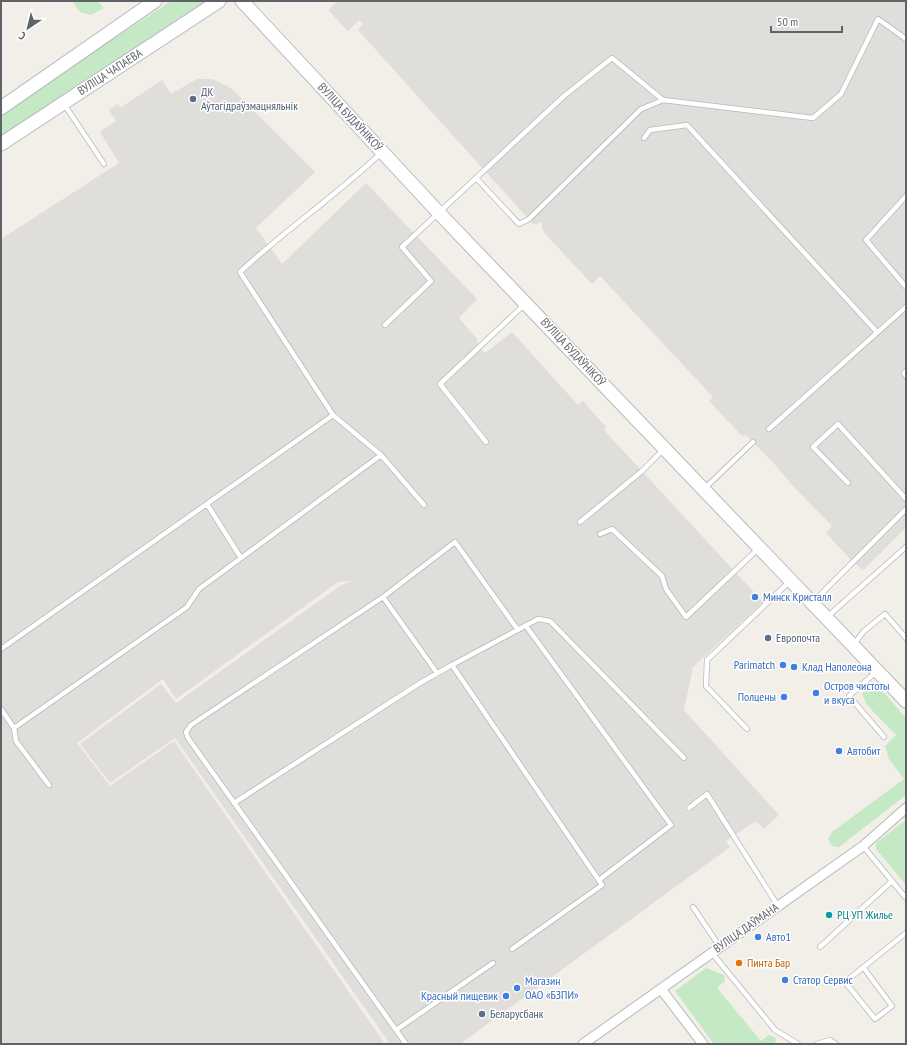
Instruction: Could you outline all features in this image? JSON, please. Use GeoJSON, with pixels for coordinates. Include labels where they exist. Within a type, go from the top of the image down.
{"type":"FeatureCollection","features":[{"type":"Feature","properties":{"kind":"main road"},"geometry":{"type":"LineString","coordinates":[[1,108],[155,1]]}},
{"type":"Feature","properties":{"kind":"main road","name":"ВУЛІЦА ЧАПАЕВА"},"geometry":{"type":"LineString","coordinates":[[1,144],[219,1]]}},
{"type":"Feature","properties":{"kind":"main road","name":"ВУЛІЦА БУДАЎНІКОЎ"},"geometry":{"type":"LineString","coordinates":[[242,1],[439,213],[527,303],[664,449],[906,701]]}},
{"type":"Feature","properties":{"kind":"street","name":"ВУЛІЦА ДАЎМАНА"},"geometry":{"type":"LineString","coordinates":[[583,1044],[862,846],[906,808]]}},
{"type":"Feature","properties":{"kind":"street"},"geometry":{"type":"LineString","coordinates":[[662,989],[703,1044]]}},
{"type":"Feature","properties":{"kind":"lane"},"geometry":{"type":"LineString","coordinates":[[476,178],[519,224],[529,219],[641,108],[663,100],[813,118],[841,94],[878,19],[906,39]]}},
{"type":"Feature","properties":{"kind":"lane"},"geometry":{"type":"LineString","coordinates":[[385,325],[431,280],[402,247],[564,96],[612,58],[663,100]]}},
{"type":"Feature","properties":{"kind":"lane"},"geometry":{"type":"LineString","coordinates":[[63,103],[104,164]]}},
{"type":"Feature","properties":{"kind":"lane"},"geometry":{"type":"LineString","coordinates":[[644,138],[650,130],[688,124],[877,332]]}},
{"type":"Feature","properties":{"kind":"lane"},"geometry":{"type":"LineString","coordinates":[[383,152],[364,170],[269,245],[240,272],[333,415],[380,455],[424,505]]}},
{"type":"Feature","properties":{"kind":"lane"},"geometry":{"type":"LineString","coordinates":[[906,196],[866,240],[906,287]]}},
{"type":"Feature","properties":{"kind":"lane"},"geometry":{"type":"LineString","coordinates":[[486,442],[440,384],[527,303]]}},
{"type":"Feature","properties":{"kind":"lane"},"geometry":{"type":"LineString","coordinates":[[769,429],[906,307]]}},
{"type":"Feature","properties":{"kind":"lane"},"geometry":{"type":"LineString","coordinates":[[906,371],[904,373],[906,376]]}},
{"type":"Feature","properties":{"kind":"lane"},"geometry":{"type":"LineString","coordinates":[[1,649],[333,415]]}},
{"type":"Feature","properties":{"kind":"lane"},"geometry":{"type":"LineString","coordinates":[[848,483],[813,447],[838,424],[906,499]]}},
{"type":"Feature","properties":{"kind":"lane"},"geometry":{"type":"LineString","coordinates":[[704,489],[753,442]]}},
{"type":"Feature","properties":{"kind":"lane"},"geometry":{"type":"LineString","coordinates":[[580,522],[642,471],[664,449]]}},
{"type":"Feature","properties":{"kind":"lane"},"geometry":{"type":"LineString","coordinates":[[14,728],[187,607],[199,589],[380,455]]}},
{"type":"Feature","properties":{"kind":"lane"},"geometry":{"type":"LineString","coordinates":[[207,504],[241,558]]}},
{"type":"Feature","properties":{"kind":"lane"},"geometry":{"type":"LineString","coordinates":[[812,603],[906,509]]}},
{"type":"Feature","properties":{"kind":"lane"},"geometry":{"type":"LineString","coordinates":[[600,534],[612,529],[662,576],[666,589],[686,617],[760,548]]}},
{"type":"Feature","properties":{"kind":"lane"},"geometry":{"type":"LineString","coordinates":[[406,1044],[188,738],[186,732],[191,724],[383,597],[455,542],[518,630]]}},
{"type":"Feature","properties":{"kind":"lane"},"geometry":{"type":"LineString","coordinates":[[826,618],[906,546]]}},
{"type":"Feature","properties":{"kind":"lane"},"geometry":{"type":"LineString","coordinates":[[747,729],[706,686],[708,660],[790,581]]}},
{"type":"Feature","properties":{"kind":"lane"},"geometry":{"type":"LineString","coordinates":[[383,597],[437,673]]}},
{"type":"Feature","properties":{"kind":"lane"},"geometry":{"type":"LineString","coordinates":[[852,646],[864,631],[885,614],[906,638]]}},
{"type":"Feature","properties":{"kind":"lane"},"geometry":{"type":"LineString","coordinates":[[234,803],[437,673],[538,619],[550,621],[684,758]]}},
{"type":"Feature","properties":{"kind":"lane"},"geometry":{"type":"LineString","coordinates":[[526,626],[671,825],[598,880]]}},
{"type":"Feature","properties":{"kind":"lane"},"geometry":{"type":"LineString","coordinates":[[452,665],[602,885],[512,948]]}},
{"type":"Feature","properties":{"kind":"lane"},"geometry":{"type":"LineString","coordinates":[[877,671],[850,696],[884,737]]}},
{"type":"Feature","properties":{"kind":"lane"},"geometry":{"type":"LineString","coordinates":[[1,709],[14,728],[16,741],[49,785]]}},
{"type":"Feature","properties":{"kind":"lane"},"geometry":{"type":"LineString","coordinates":[[689,808],[707,794],[778,906]]}},
{"type":"Feature","properties":{"kind":"lane"},"geometry":{"type":"LineString","coordinates":[[862,846],[906,897]]}},
{"type":"Feature","properties":{"kind":"lane"},"geometry":{"type":"LineString","coordinates":[[820,947],[892,880]]}},
{"type":"Feature","properties":{"kind":"lane"},"geometry":{"type":"LineString","coordinates":[[693,907],[720,947]]}},
{"type":"Feature","properties":{"kind":"lane"},"geometry":{"type":"LineString","coordinates":[[863,967],[892,1006],[875,1019],[845,982],[863,967],[906,934]]}},
{"type":"Feature","properties":{"kind":"lane"},"geometry":{"type":"LineString","coordinates":[[712,953],[777,1031],[798,1044]]}},
{"type":"Feature","properties":{"kind":"lane"},"geometry":{"type":"LineString","coordinates":[[396,1030],[493,963]]}},
{"type":"Feature","properties":{"kind":"lane"},"geometry":{"type":"LineString","coordinates":[[817,1044],[830,1040],[836,1044]]}},
{"type":"Feature","properties":{"kind":"shaded area"},"geometry":{"type":"Polygon","coordinates":[[[337,1],[906,1],[906,528],[863,570],[853,562],[826,533],[832,526],[746,435],[742,436],[709,401],[713,397],[600,276],[592,284],[548,237],[542,229],[542,222],[534,225],[358,30],[363,24],[359,20],[348,31],[328,10],[337,1]]]}},
{"type":"Feature","properties":{"kind":"shaded area"},"geometry":{"type":"Polygon","coordinates":[[[197,79],[213,79],[231,88],[315,172],[256,228],[282,264],[366,183],[477,299],[459,318],[477,339],[479,348],[485,353],[512,332],[578,405],[583,401],[606,427],[604,430],[763,602],[693,667],[684,710],[779,815],[764,829],[756,821],[726,841],[730,847],[460,1044],[390,1044],[175,738],[110,783],[80,744],[161,684],[176,703],[340,586],[351,581],[338,582],[176,699],[163,679],[77,743],[110,786],[174,741],[385,1044],[1,1044],[1,239],[119,163],[100,132],[116,121],[109,110],[118,104],[120,108],[162,80],[171,94],[197,79]]]}},
{"type":"Feature","properties":{"kind":"green space"},"geometry":{"type":"Polygon","coordinates":[[[72,1],[97,1],[104,8],[91,15],[80,12],[72,1]]]}},
{"type":"Feature","properties":{"kind":"green space"},"geometry":{"type":"Polygon","coordinates":[[[171,1],[203,1],[203,5],[1,136],[1,113],[171,1]]]}},
{"type":"Feature","properties":{"kind":"green space"},"geometry":{"type":"Polygon","coordinates":[[[871,684],[877,685],[906,718],[906,795],[839,847],[832,846],[828,839],[832,832],[904,779],[889,759],[885,746],[896,735],[867,705],[862,694],[871,684]]]}},
{"type":"Feature","properties":{"kind":"green space"},"geometry":{"type":"Polygon","coordinates":[[[906,820],[906,885],[876,849],[876,843],[906,820]]]}},
{"type":"Feature","properties":{"kind":"green space"},"geometry":{"type":"Polygon","coordinates":[[[706,968],[724,975],[725,981],[717,988],[761,1041],[769,1035],[776,1038],[776,1041],[773,1044],[714,1044],[675,991],[706,968]]]}},
{"type":"Feature","properties":{"kind":"place","name":"ДК Аўтагідраўзмацняльнік"},"geometry":{"type":"Point","coordinates":[193,99]}},
{"type":"Feature","properties":{"kind":"place","name":"Минск Кристалл"},"geometry":{"type":"Point","coordinates":[755,597]}},
{"type":"Feature","properties":{"kind":"place","name":"Европочта"},"geometry":{"type":"Point","coordinates":[768,638]}},
{"type":"Feature","properties":{"kind":"place","name":"Parimatch"},"geometry":{"type":"Point","coordinates":[783,665]}},
{"type":"Feature","properties":{"kind":"place","name":"Клад Наполеона"},"geometry":{"type":"Point","coordinates":[794,667]}},
{"type":"Feature","properties":{"kind":"place","name":"Остров чистоты и вкуса"},"geometry":{"type":"Point","coordinates":[816,693]}},
{"type":"Feature","properties":{"kind":"place","name":"Полцены"},"geometry":{"type":"Point","coordinates":[784,697]}},
{"type":"Feature","properties":{"kind":"place","name":"Автобит"},"geometry":{"type":"Point","coordinates":[839,751]}},
{"type":"Feature","properties":{"kind":"place","name":"РЦ УП Жилье"},"geometry":{"type":"Point","coordinates":[829,915]}},
{"type":"Feature","properties":{"kind":"place","name":"Авто1"},"geometry":{"type":"Point","coordinates":[758,937]}},
{"type":"Feature","properties":{"kind":"place","name":"Пинта Бар"},"geometry":{"type":"Point","coordinates":[739,963]}},
{"type":"Feature","properties":{"kind":"place","name":"Статор Сервис"},"geometry":{"type":"Point","coordinates":[785,980]}},
{"type":"Feature","properties":{"kind":"place","name":"Магазин ОАО «БЗПИ»"},"geometry":{"type":"Point","coordinates":[517,988]}},
{"type":"Feature","properties":{"kind":"place","name":"Красный пищевик"},"geometry":{"type":"Point","coordinates":[506,996]}},
{"type":"Feature","properties":{"kind":"place","name":"Беларусбанк"},"geometry":{"type":"Point","coordinates":[482,1014]}}]}
